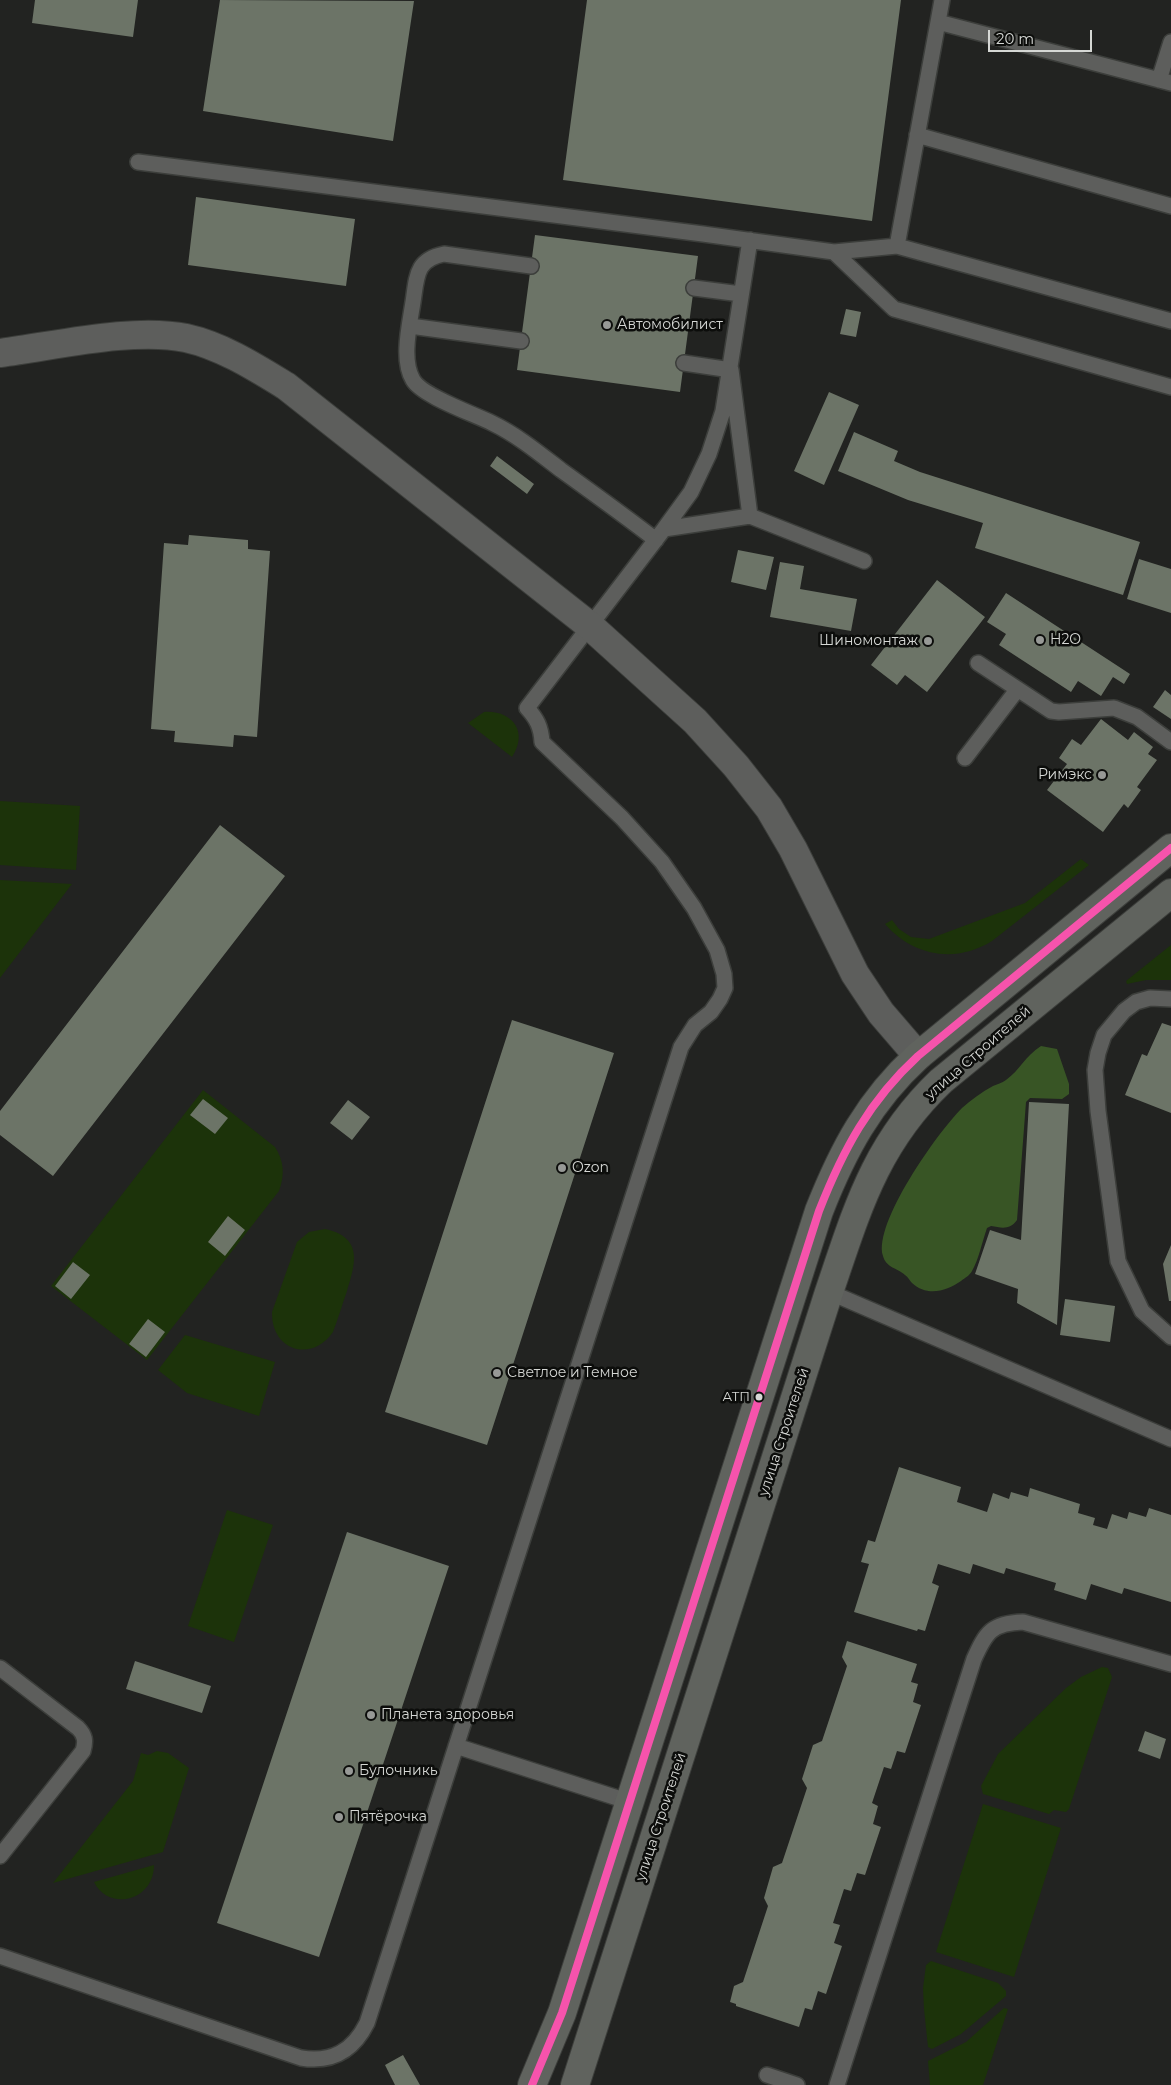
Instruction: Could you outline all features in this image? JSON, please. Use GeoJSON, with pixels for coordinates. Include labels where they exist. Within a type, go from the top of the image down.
{"type":"FeatureCollection","features":[{"type":"Feature","properties":{"kind":"main road"},"geometry":{"type":"LineString","coordinates":[[532,2085],[562,2013],[819,1211],[846,1148],[862,1121],[883,1092],[918,1056],[1171,848]]}},
{"type":"Feature","properties":{"kind":"main road","name":"улица Строителей"},"geometry":{"type":"LineString","coordinates":[[575,2085],[828,1292],[861,1200],[877,1165],[910,1114],[941,1081],[1171,893]]}},
{"type":"Feature","properties":{"kind":"main road"},"geometry":{"type":"LineString","coordinates":[[918,1056],[941,1081]]}},
{"type":"Feature","properties":{"kind":"street"},"geometry":{"type":"LineString","coordinates":[[0,353],[126,335],[186,338],[219,349],[250,364],[286,386],[590,626],[695,721],[736,766],[768,808],[793,849],[855,974],[881,1014],[918,1056]]}},
{"type":"Feature","properties":{"kind":"lane"},"geometry":{"type":"LineString","coordinates":[[897,246],[942,0]]}},
{"type":"Feature","properties":{"kind":"lane"},"geometry":{"type":"LineString","coordinates":[[938,22],[1165,81],[1171,42]]}},
{"type":"Feature","properties":{"kind":"lane"},"geometry":{"type":"LineString","coordinates":[[917,135],[1171,206]]}},
{"type":"Feature","properties":{"kind":"lane"},"geometry":{"type":"LineString","coordinates":[[138,162],[834,252],[897,246],[1171,321]]}},
{"type":"Feature","properties":{"kind":"lane"},"geometry":{"type":"LineString","coordinates":[[0,1956],[301,2058],[314,2060],[337,2056],[355,2042],[367,2023],[681,1047],[696,1025],[711,1012],[725,988],[724,974],[714,944],[694,908],[668,871],[629,825],[542,742],[541,729],[537,719],[527,708],[660,535],[690,492],[709,454],[723,412],[750,240]]}},
{"type":"Feature","properties":{"kind":"lane"},"geometry":{"type":"LineString","coordinates":[[834,252],[894,308],[1171,386]]}},
{"type":"Feature","properties":{"kind":"lane"},"geometry":{"type":"LineString","coordinates":[[531,266],[444,254],[431,256],[423,263],[416,276],[410,326],[407,367],[414,382],[425,392],[494,424],[520,439],[660,535],[750,516],[864,561]]}},
{"type":"Feature","properties":{"kind":"lane"},"geometry":{"type":"LineString","coordinates":[[694,288],[741,294]]}},
{"type":"Feature","properties":{"kind":"lane"},"geometry":{"type":"LineString","coordinates":[[410,326],[521,341]]}},
{"type":"Feature","properties":{"kind":"lane"},"geometry":{"type":"LineString","coordinates":[[684,364],[730,370]]}},
{"type":"Feature","properties":{"kind":"lane"},"geometry":{"type":"LineString","coordinates":[[730,370],[750,516]]}},
{"type":"Feature","properties":{"kind":"lane"},"geometry":{"type":"LineString","coordinates":[[978,663],[1051,711],[1114,708],[1137,716],[1171,742]]}},
{"type":"Feature","properties":{"kind":"lane"},"geometry":{"type":"LineString","coordinates":[[965,758],[1017,690]]}},
{"type":"Feature","properties":{"kind":"lane"},"geometry":{"type":"LineString","coordinates":[[1171,999],[1150,998],[1136,1002],[1124,1010],[1104,1036],[1095,1070],[1098,1111],[1118,1261],[1142,1311],[1171,1337]]}},
{"type":"Feature","properties":{"kind":"lane"},"geometry":{"type":"LineString","coordinates":[[828,1292],[1171,1440]]}},
{"type":"Feature","properties":{"kind":"lane"},"geometry":{"type":"LineString","coordinates":[[836,2085],[974,1659],[986,1636],[991,1630],[1006,1622],[1023,1622],[1171,1664]]}},
{"type":"Feature","properties":{"kind":"lane"},"geometry":{"type":"LineString","coordinates":[[0,1668],[78,1728],[83,1733],[85,1742],[83,1751],[0,1856]]}},
{"type":"Feature","properties":{"kind":"lane"},"geometry":{"type":"LineString","coordinates":[[456,1746],[630,1802]]}},
{"type":"Feature","properties":{"kind":"lane"},"geometry":{"type":"LineString","coordinates":[[767,2075],[797,2085]]}},
{"type":"Feature","properties":{"kind":"green space"},"geometry":{"type":"Polygon","coordinates":[[[484,712],[494,712],[503,715],[515,724],[519,739],[512,757],[468,723],[484,712]]]}},
{"type":"Feature","properties":{"kind":"green space"},"geometry":{"type":"Polygon","coordinates":[[[0,801],[80,806],[76,870],[0,865],[0,801]]]}},
{"type":"Feature","properties":{"kind":"green space"},"geometry":{"type":"Polygon","coordinates":[[[1081,859],[1089,865],[992,941],[964,953],[949,954],[921,950],[896,935],[885,924],[892,920],[899,929],[911,937],[929,939],[1025,903],[1081,859]]]}},
{"type":"Feature","properties":{"kind":"green space"},"geometry":{"type":"Polygon","coordinates":[[[0,880],[72,884],[0,978],[0,880]]]}},
{"type":"Feature","properties":{"kind":"green space"},"geometry":{"type":"Polygon","coordinates":[[[1171,945],[1171,980],[1146,980],[1127,984],[1126,981],[1171,945]]]}},
{"type":"Feature","properties":{"kind":"green space"},"geometry":{"type":"Polygon","coordinates":[[[1041,1046],[1057,1049],[1069,1084],[1069,1094],[1062,1099],[1030,1098],[1026,1102],[1017,1220],[1009,1227],[991,1226],[987,1228],[979,1256],[970,1274],[961,1281],[943,1290],[924,1290],[887,1263],[883,1256],[883,1241],[888,1222],[897,1201],[924,1157],[962,1108],[985,1091],[1006,1080],[1041,1046]]]}},
{"type":"Feature","properties":{"kind":"green space"},"geometry":{"type":"Polygon","coordinates":[[[203,1090],[275,1147],[282,1163],[282,1179],[279,1191],[147,1360],[51,1286],[203,1090]]]}},
{"type":"Feature","properties":{"kind":"green space"},"geometry":{"type":"Polygon","coordinates":[[[325,1229],[346,1238],[351,1245],[354,1252],[353,1271],[333,1332],[324,1342],[314,1347],[304,1350],[294,1348],[285,1344],[278,1336],[273,1325],[272,1312],[297,1242],[309,1232],[325,1229]]]}},
{"type":"Feature","properties":{"kind":"green space"},"geometry":{"type":"Polygon","coordinates":[[[185,1335],[275,1362],[259,1416],[187,1393],[158,1370],[185,1335]]]}},
{"type":"Feature","properties":{"kind":"green space"},"geometry":{"type":"Polygon","coordinates":[[[227,1510],[273,1525],[234,1642],[188,1626],[227,1510]]]}},
{"type":"Feature","properties":{"kind":"green space"},"geometry":{"type":"Polygon","coordinates":[[[1102,1667],[1108,1668],[1112,1677],[1069,1809],[1066,1812],[1054,1810],[1049,1814],[983,1794],[981,1786],[998,1754],[1066,1688],[1081,1677],[1102,1667]]]}},
{"type":"Feature","properties":{"kind":"green space"},"geometry":{"type":"Polygon","coordinates":[[[157,1751],[168,1753],[189,1768],[163,1852],[53,1883],[133,1781],[141,1753],[148,1755],[157,1751]]]}},
{"type":"Feature","properties":{"kind":"green space"},"geometry":{"type":"Polygon","coordinates":[[[983,1804],[1061,1828],[1014,1977],[936,1952],[983,1804]]]}},
{"type":"Feature","properties":{"kind":"green space"},"geometry":{"type":"Polygon","coordinates":[[[154,1865],[152,1877],[147,1887],[139,1894],[130,1898],[110,1897],[101,1891],[94,1882],[154,1865]]]}},
{"type":"Feature","properties":{"kind":"green space"},"geometry":{"type":"Polygon","coordinates":[[[931,1961],[998,1983],[1006,1991],[1006,1996],[961,2034],[932,2049],[928,2047],[923,1988],[926,1965],[931,1961]]]}},
{"type":"Feature","properties":{"kind":"green space"},"geometry":{"type":"Polygon","coordinates":[[[1004,2008],[1008,2009],[983,2085],[930,2085],[928,2061],[966,2042],[1004,2008]]]}},
{"type":"Feature","properties":{"kind":"building"},"geometry":{"type":"Polygon","coordinates":[[[35,0],[138,0],[133,37],[32,23],[35,0]]]}},
{"type":"Feature","properties":{"kind":"building"},"geometry":{"type":"Polygon","coordinates":[[[220,0],[414,1],[393,141],[203,111],[220,0]]]}},
{"type":"Feature","properties":{"kind":"building"},"geometry":{"type":"Polygon","coordinates":[[[587,0],[901,0],[872,221],[563,180],[587,0]]]}},
{"type":"Feature","properties":{"kind":"building"},"geometry":{"type":"Polygon","coordinates":[[[196,197],[355,219],[346,286],[188,265],[196,197]]]}},
{"type":"Feature","properties":{"kind":"building"},"geometry":{"type":"Polygon","coordinates":[[[535,235],[698,256],[680,392],[517,370],[535,235]]]}},
{"type":"Feature","properties":{"kind":"building"},"geometry":{"type":"Polygon","coordinates":[[[846,309],[861,312],[856,337],[840,334],[846,309]]]}},
{"type":"Feature","properties":{"kind":"building"},"geometry":{"type":"Polygon","coordinates":[[[829,392],[859,405],[824,485],[794,471],[829,392]]]}},
{"type":"Feature","properties":{"kind":"building"},"geometry":{"type":"Polygon","coordinates":[[[854,432],[898,451],[894,461],[920,472],[1140,542],[1123,595],[975,548],[983,523],[908,500],[838,471],[854,432]]]}},
{"type":"Feature","properties":{"kind":"building"},"geometry":{"type":"Polygon","coordinates":[[[497,456],[534,484],[527,494],[490,466],[497,456]]]}},
{"type":"Feature","properties":{"kind":"building"},"geometry":{"type":"Polygon","coordinates":[[[189,535],[248,540],[248,549],[270,551],[257,737],[234,735],[233,747],[174,742],[175,731],[151,729],[164,543],[188,545],[189,535]]]}},
{"type":"Feature","properties":{"kind":"building"},"geometry":{"type":"Polygon","coordinates":[[[738,550],[774,557],[766,590],[731,582],[738,550]]]}},
{"type":"Feature","properties":{"kind":"building"},"geometry":{"type":"Polygon","coordinates":[[[1139,559],[1171,569],[1171,613],[1127,599],[1139,559]]]}},
{"type":"Feature","properties":{"kind":"building"},"geometry":{"type":"Polygon","coordinates":[[[780,562],[804,566],[800,589],[857,599],[851,631],[770,617],[780,562]]]}},
{"type":"Feature","properties":{"kind":"building","name":"Шиномонтаж"},"geometry":{"type":"Polygon","coordinates":[[[937,580],[985,617],[927,692],[905,675],[897,685],[871,665],[937,580]]]}},
{"type":"Feature","properties":{"kind":"building","name":"H2O"},"geometry":{"type":"Polygon","coordinates":[[[1006,593],[1130,674],[1124,684],[1113,677],[1101,696],[1078,681],[1071,692],[999,645],[1006,634],[987,622],[1006,593]]]}},
{"type":"Feature","properties":{"kind":"building"},"geometry":{"type":"Polygon","coordinates":[[[1165,690],[1171,695],[1171,719],[1153,707],[1165,690]]]}},
{"type":"Feature","properties":{"kind":"building","name":"Римэкс"},"geometry":{"type":"Polygon","coordinates":[[[1101,719],[1128,740],[1134,732],[1153,747],[1148,754],[1157,760],[1137,787],[1141,790],[1128,808],[1124,804],[1103,832],[1047,790],[1067,764],[1059,758],[1072,739],[1081,745],[1101,719]]]}},
{"type":"Feature","properties":{"kind":"building"},"geometry":{"type":"Polygon","coordinates":[[[220,825],[285,876],[53,1176],[0,1135],[0,1111],[220,825]]]}},
{"type":"Feature","properties":{"kind":"building"},"geometry":{"type":"Polygon","coordinates":[[[512,1020],[614,1053],[487,1445],[385,1412],[512,1020]]]}},
{"type":"Feature","properties":{"kind":"building"},"geometry":{"type":"Polygon","coordinates":[[[1162,1023],[1171,1026],[1171,1113],[1125,1095],[1142,1054],[1147,1056],[1162,1023]]]}},
{"type":"Feature","properties":{"kind":"building"},"geometry":{"type":"Polygon","coordinates":[[[203,1099],[228,1118],[215,1134],[190,1115],[203,1099]]]}},
{"type":"Feature","properties":{"kind":"building"},"geometry":{"type":"Polygon","coordinates":[[[348,1100],[370,1117],[352,1140],[330,1123],[348,1100]]]}},
{"type":"Feature","properties":{"kind":"building"},"geometry":{"type":"Polygon","coordinates":[[[1029,1102],[1069,1104],[1057,1325],[1017,1303],[1018,1289],[975,1274],[990,1230],[1021,1240],[1029,1102]]]}},
{"type":"Feature","properties":{"kind":"building"},"geometry":{"type":"Polygon","coordinates":[[[228,1216],[245,1230],[225,1256],[208,1242],[228,1216]]]}},
{"type":"Feature","properties":{"kind":"building"},"geometry":{"type":"Polygon","coordinates":[[[1171,1245],[1171,1301],[1169,1301],[1163,1264],[1171,1245]]]}},
{"type":"Feature","properties":{"kind":"building"},"geometry":{"type":"Polygon","coordinates":[[[73,1262],[90,1275],[71,1299],[55,1286],[73,1262]]]}},
{"type":"Feature","properties":{"kind":"building"},"geometry":{"type":"Polygon","coordinates":[[[1065,1299],[1115,1306],[1110,1342],[1060,1335],[1065,1299]]]}},
{"type":"Feature","properties":{"kind":"building"},"geometry":{"type":"Polygon","coordinates":[[[148,1319],[165,1332],[146,1357],[129,1344],[148,1319]]]}},
{"type":"Feature","properties":{"kind":"building"},"geometry":{"type":"Polygon","coordinates":[[[899,1467],[961,1487],[957,1502],[987,1512],[993,1493],[1009,1499],[1011,1492],[1028,1497],[1030,1488],[1080,1504],[1078,1513],[1095,1518],[1093,1525],[1107,1529],[1112,1514],[1127,1519],[1129,1512],[1146,1517],[1149,1508],[1171,1515],[1171,1602],[1124,1588],[1122,1594],[1091,1584],[1086,1600],[1054,1590],[1056,1583],[1006,1568],[1004,1574],[973,1564],[970,1574],[938,1564],[932,1583],[939,1586],[925,1631],[918,1629],[917,1631],[854,1612],[869,1564],[861,1562],[868,1540],[875,1542],[899,1467]]]}},
{"type":"Feature","properties":{"kind":"building"},"geometry":{"type":"Polygon","coordinates":[[[347,1532],[449,1566],[319,1957],[217,1923],[347,1532]]]}},
{"type":"Feature","properties":{"kind":"building"},"geometry":{"type":"Polygon","coordinates":[[[847,1641],[917,1664],[911,1682],[918,1684],[913,1702],[921,1705],[905,1753],[897,1751],[891,1769],[884,1767],[872,1803],[878,1806],[873,1824],[881,1827],[865,1875],[857,1873],[851,1891],[844,1889],[833,1923],[840,1925],[834,1943],[842,1946],[826,1994],[818,1991],[812,2010],[805,2008],[799,2027],[736,2006],[736,2004],[730,2002],[734,1986],[743,1982],[768,1906],[764,1898],[773,1867],[782,1863],[807,1788],[802,1779],[813,1745],[822,1741],[847,1666],[842,1657],[847,1641]]]}},
{"type":"Feature","properties":{"kind":"building"},"geometry":{"type":"Polygon","coordinates":[[[135,1661],[211,1686],[202,1713],[126,1689],[135,1661]]]}},
{"type":"Feature","properties":{"kind":"building"},"geometry":{"type":"Polygon","coordinates":[[[1145,1731],[1166,1739],[1160,1759],[1138,1751],[1145,1731]]]}},
{"type":"Feature","properties":{"kind":"building"},"geometry":{"type":"Polygon","coordinates":[[[403,2055],[420,2085],[395,2085],[385,2065],[403,2055]]]}},
{"type":"Feature","properties":{"kind":"transit line"},"geometry":{"type":"LineString","coordinates":[[532,2085],[562,2013],[819,1211],[848,1147],[871,1109],[918,1056],[1171,848]]}},
{"type":"Feature","properties":{"kind":"place","name":"Автомобилист"},"geometry":{"type":"Point","coordinates":[607,325]}},
{"type":"Feature","properties":{"kind":"place","name":"H2O"},"geometry":{"type":"Point","coordinates":[1040,640]}},
{"type":"Feature","properties":{"kind":"place","name":"Шиномонтаж"},"geometry":{"type":"Point","coordinates":[928,641]}},
{"type":"Feature","properties":{"kind":"place","name":"Римэкс"},"geometry":{"type":"Point","coordinates":[1102,775]}},
{"type":"Feature","properties":{"kind":"place","name":"Ozon"},"geometry":{"type":"Point","coordinates":[562,1168]}},
{"type":"Feature","properties":{"kind":"place","name":"Светлое и Темное"},"geometry":{"type":"Point","coordinates":[497,1373]}},
{"type":"Feature","properties":{"kind":"place","name":"АТП"},"geometry":{"type":"Point","coordinates":[759,1397]}},
{"type":"Feature","properties":{"kind":"place","name":"Планета здоровья"},"geometry":{"type":"Point","coordinates":[371,1715]}},
{"type":"Feature","properties":{"kind":"place","name":"Булочникь"},"geometry":{"type":"Point","coordinates":[349,1771]}},
{"type":"Feature","properties":{"kind":"place","name":"Пятёрочка"},"geometry":{"type":"Point","coordinates":[339,1817]}}]}
